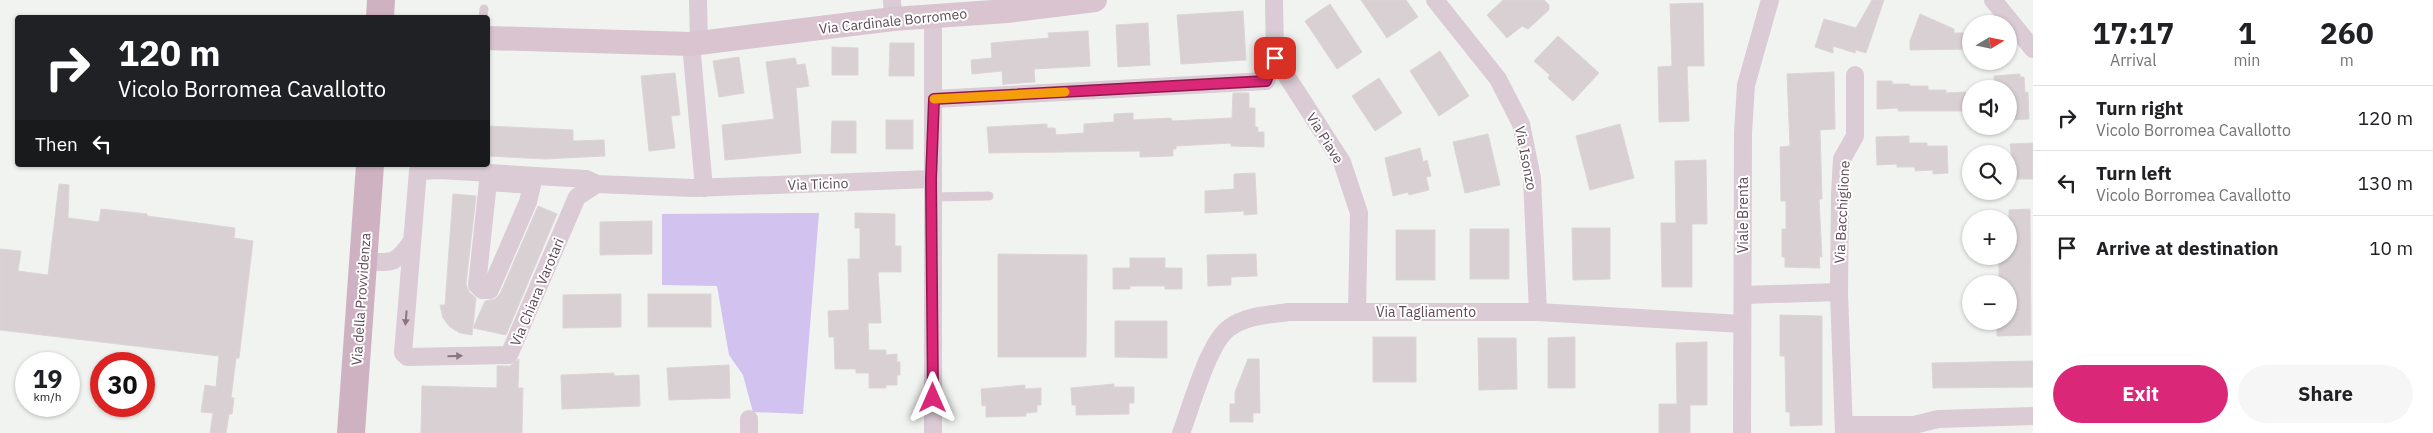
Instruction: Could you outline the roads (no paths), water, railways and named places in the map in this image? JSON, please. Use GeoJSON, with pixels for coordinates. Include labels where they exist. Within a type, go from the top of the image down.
{"type":"FeatureCollection","features":[{"type":"Feature","properties":{"kind":"main road"},"geometry":{"type":"LineString","coordinates":[[380,15],[382,0]]}},
{"type":"Feature","properties":{"kind":"main road","name":"Via della Provvidenza"},"geometry":{"type":"LineString","coordinates":[[351,433],[370,167]]}},
{"type":"Feature","properties":{"kind":"street"},"geometry":{"type":"LineString","coordinates":[[698,0],[695,43],[704,188]]}},
{"type":"Feature","properties":{"kind":"street","name":"Via Cardinale Borromeo"},"geometry":{"type":"LineString","coordinates":[[490,38],[695,43],[892,9],[933,15],[1006,5],[1095,0]]}},
{"type":"Feature","properties":{"kind":"street"},"geometry":{"type":"LineString","coordinates":[[934,99],[1266,81],[1275,58],[1274,0]]}},
{"type":"Feature","properties":{"kind":"street","name":"Via Isonzo"},"geometry":{"type":"LineString","coordinates":[[1436,0],[1498,79],[1521,124],[1532,178],[1538,312]]}},
{"type":"Feature","properties":{"kind":"street","name":"Viale Brenta"},"geometry":{"type":"LineString","coordinates":[[1742,433],[1743,133],[1746,86],[1770,0]]}},
{"type":"Feature","properties":{"kind":"street"},"geometry":{"type":"LineString","coordinates":[[1993,0],[2033,49]]}},
{"type":"Feature","properties":{"kind":"street"},"geometry":{"type":"LineString","coordinates":[[933,15],[934,99],[931,179],[933,433]]}},
{"type":"Feature","properties":{"kind":"street","name":"Via Piave"},"geometry":{"type":"LineString","coordinates":[[1275,58],[1342,162],[1359,213],[1358,312]]}},
{"type":"Feature","properties":{"kind":"street","name":"Via Bacchiglione"},"geometry":{"type":"LineString","coordinates":[[1855,75],[1855,136],[1842,159],[1839,292],[1844,429],[1914,425],[1938,419],[2033,416]]}},
{"type":"Feature","properties":{"kind":"street","name":"Via Chiara Varotari"},"geometry":{"type":"LineString","coordinates":[[577,197],[510,355],[406,357],[403,353],[418,171],[586,179],[597,184],[704,188]]}},
{"type":"Feature","properties":{"kind":"street"},"geometry":{"type":"LineString","coordinates":[[563,178],[569,183],[577,197],[586,189],[597,184]]}},
{"type":"Feature","properties":{"kind":"street","name":"Via Ticino"},"geometry":{"type":"LineString","coordinates":[[704,188],[931,179]]}},
{"type":"Feature","properties":{"kind":"street"},"geometry":{"type":"LineString","coordinates":[[488,182],[532,185],[528,202],[490,290],[482,290],[477,286],[488,182]]}},
{"type":"Feature","properties":{"kind":"street"},"geometry":{"type":"LineString","coordinates":[[364,260],[392,262],[402,256],[412,241]]}},
{"type":"Feature","properties":{"kind":"street"},"geometry":{"type":"LineString","coordinates":[[392,262],[410,278]]}},
{"type":"Feature","properties":{"kind":"street"},"geometry":{"type":"LineString","coordinates":[[1743,295],[1839,292]]}},
{"type":"Feature","properties":{"kind":"street","name":"Via Tagliamento"},"geometry":{"type":"LineString","coordinates":[[1182,433],[1213,349],[1229,328],[1256,316],[1289,312],[1538,312],[1742,324]]}},
{"type":"Feature","properties":{"kind":"street","name":"Via Bacchiglione"},"geometry":{"type":"LineString","coordinates":[[1914,425],[1930,433]]}},
{"type":"Feature","properties":{"kind":"lane"},"geometry":{"type":"LineString","coordinates":[[932,197],[989,196]]}}]}
